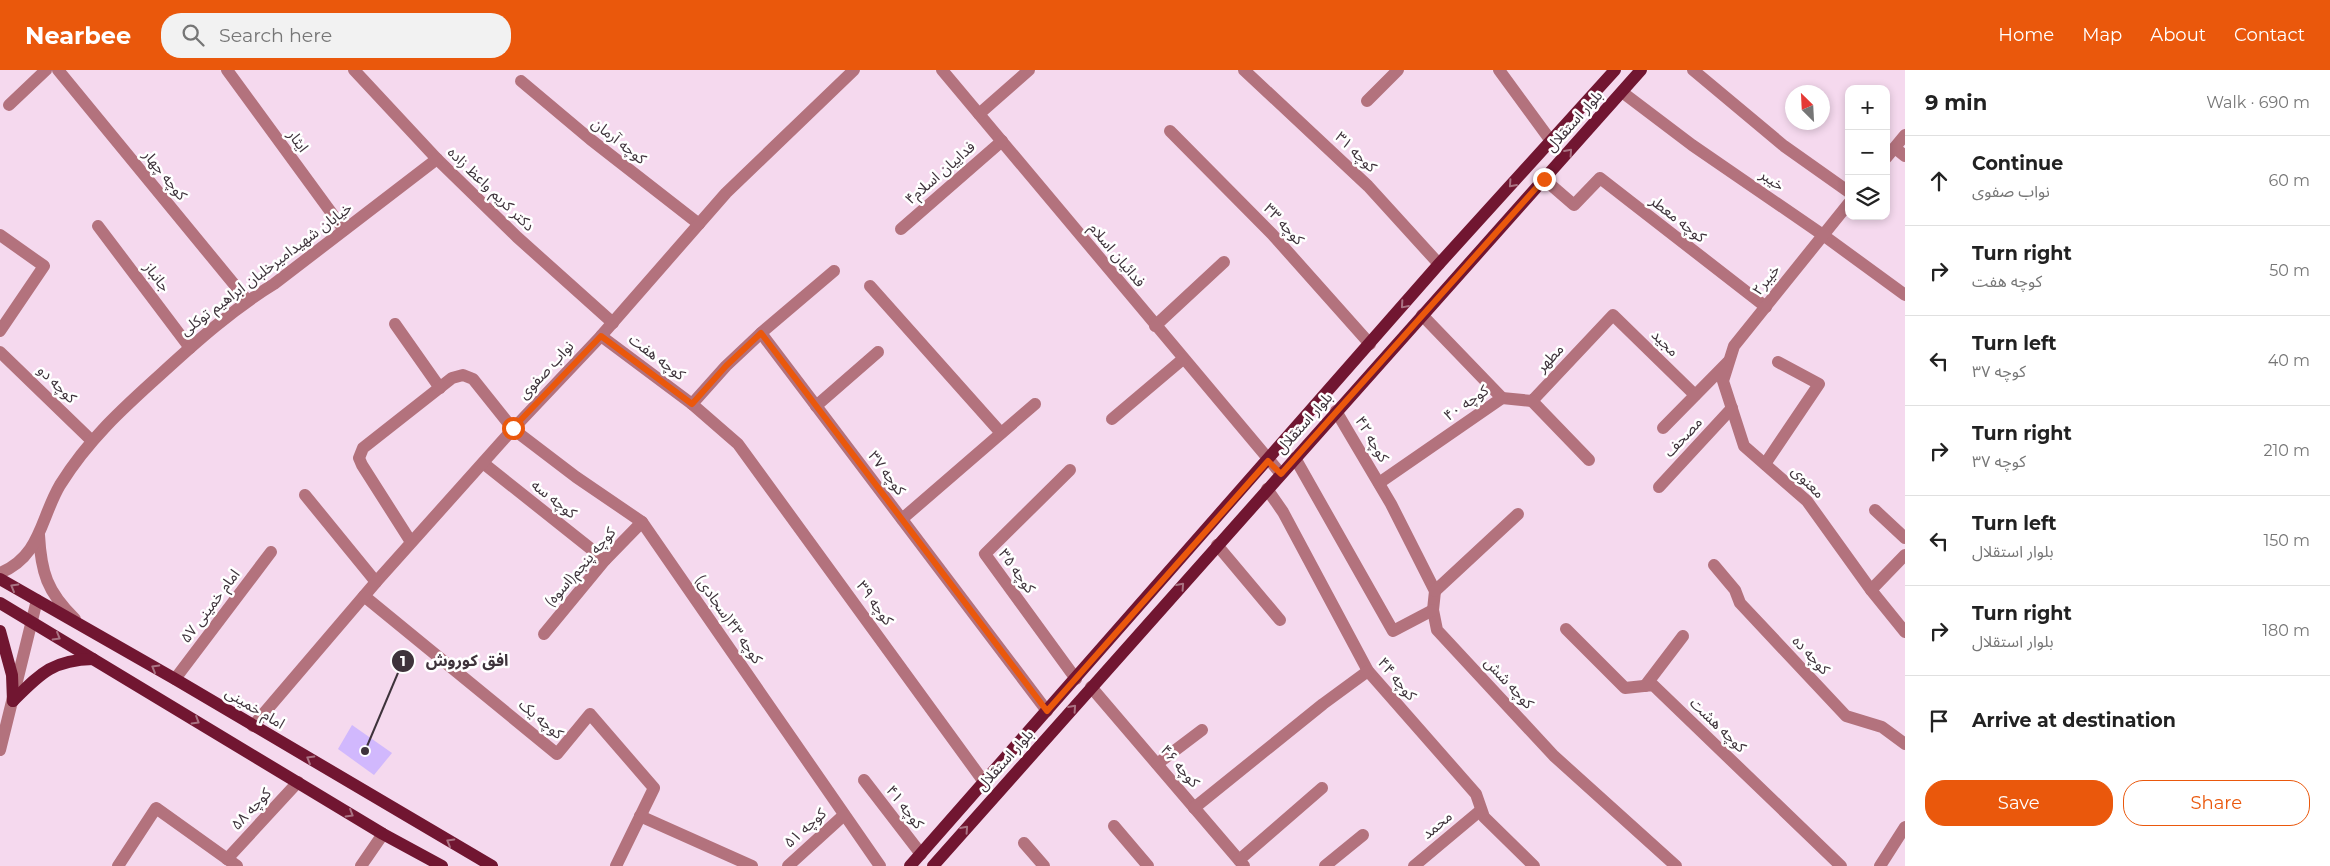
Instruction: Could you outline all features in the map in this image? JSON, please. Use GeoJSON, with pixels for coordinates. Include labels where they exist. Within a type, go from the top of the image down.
{"type":"FeatureCollection","features":[{"type":"Feature","properties":{"kind":"main road","name":"بلوار استقلال"},"geometry":{"type":"LineString","coordinates":[[910,866],[1268,461],[1439,264],[1615,70]]}},
{"type":"Feature","properties":{"kind":"main road","name":"بلوار استقلال"},"geometry":{"type":"LineString","coordinates":[[933,866],[1641,70]]}},
{"type":"Feature","properties":{"kind":"main road","name":"امام خمینی"},"geometry":{"type":"LineString","coordinates":[[0,579],[175,679],[492,866]]}},
{"type":"Feature","properties":{"kind":"main road"},"geometry":{"type":"LineString","coordinates":[[0,603],[383,834],[442,866]]}},
{"type":"Feature","properties":{"kind":"main road"},"geometry":{"type":"LineString","coordinates":[[0,631],[12,675],[13,702]]}},
{"type":"Feature","properties":{"kind":"main road"},"geometry":{"type":"LineString","coordinates":[[13,702],[48,669],[71,660],[93,659]]}},
{"type":"Feature","properties":{"kind":"street"},"geometry":{"type":"LineString","coordinates":[[9,105],[46,70]]}},
{"type":"Feature","properties":{"kind":"street","name":"کوچه چهار"},"geometry":{"type":"LineString","coordinates":[[58,70],[247,300]]}},
{"type":"Feature","properties":{"kind":"street","name":"ایثار"},"geometry":{"type":"LineString","coordinates":[[227,70],[344,230]]}},
{"type":"Feature","properties":{"kind":"street","name":"دکتر کریم واعظ زاده"},"geometry":{"type":"LineString","coordinates":[[354,70],[437,158],[517,237],[613,323]]}},
{"type":"Feature","properties":{"kind":"street","name":"نواب صفوی"},"geometry":{"type":"LineString","coordinates":[[253,726],[376,582],[513,428],[613,323],[726,193],[854,70]]}},
{"type":"Feature","properties":{"kind":"street","name":"فدائیان اسلام"},"geometry":{"type":"LineString","coordinates":[[942,70],[1268,461],[1281,474]]}},
{"type":"Feature","properties":{"kind":"street"},"geometry":{"type":"LineString","coordinates":[[979,114],[1030,70]]}},
{"type":"Feature","properties":{"kind":"street","name":"کوچه ۳۱"},"geometry":{"type":"LineString","coordinates":[[1244,70],[1368,186],[1439,264]]}},
{"type":"Feature","properties":{"kind":"street"},"geometry":{"type":"LineString","coordinates":[[1367,102],[1398,70]]}},
{"type":"Feature","properties":{"kind":"street"},"geometry":{"type":"LineString","coordinates":[[1499,70],[1551,141]]}},
{"type":"Feature","properties":{"kind":"street"},"geometry":{"type":"LineString","coordinates":[[1693,70],[1784,146],[1845,189]]}},
{"type":"Feature","properties":{"kind":"street","name":"کوچه آرمان"},"geometry":{"type":"LineString","coordinates":[[520,81],[590,139],[699,224]]}},
{"type":"Feature","properties":{"kind":"street","name":"خیبر"},"geometry":{"type":"LineString","coordinates":[[1622,92],[1692,145],[1823,235],[1905,295]]}},
{"type":"Feature","properties":{"kind":"street","name":"کوچه ۳۳"},"geometry":{"type":"LineString","coordinates":[[1170,131],[1272,234],[1370,344]]}},
{"type":"Feature","properties":{"kind":"street"},"geometry":{"type":"LineString","coordinates":[[1895,154],[1905,136]]}},
{"type":"Feature","properties":{"kind":"street","name":"فداییان اسلام۴"},"geometry":{"type":"LineString","coordinates":[[901,229],[1002,141]]}},
{"type":"Feature","properties":{"kind":"street","name":"خیابان شهیدامیرخلبان ابراهیم توکلی"},"geometry":{"type":"LineString","coordinates":[[39,535],[59,487],[91,440],[190,348],[247,300],[274,284],[437,158]]}},
{"type":"Feature","properties":{"kind":"street","name":"کوچه معطر"},"geometry":{"type":"LineString","coordinates":[[1544,179],[1574,204],[1600,178],[1766,307]]}},
{"type":"Feature","properties":{"kind":"street","name":"خیبر۲"},"geometry":{"type":"LineString","coordinates":[[1734,346],[1845,209]]}},
{"type":"Feature","properties":{"kind":"street","name":"جانباز"},"geometry":{"type":"LineString","coordinates":[[98,226],[190,348]]}},
{"type":"Feature","properties":{"kind":"street"},"geometry":{"type":"LineString","coordinates":[[0,235],[44,266],[0,331]]}},
{"type":"Feature","properties":{"kind":"street"},"geometry":{"type":"LineString","coordinates":[[1155,326],[1224,262]]}},
{"type":"Feature","properties":{"kind":"street"},"geometry":{"type":"LineString","coordinates":[[692,404],[726,366],[761,333],[834,271]]}},
{"type":"Feature","properties":{"kind":"street"},"geometry":{"type":"LineString","coordinates":[[870,286],[1001,433]]}},
{"type":"Feature","properties":{"kind":"street","name":"مجید"},"geometry":{"type":"LineString","coordinates":[[1612,315],[1695,395]]}},
{"type":"Feature","properties":{"kind":"street","name":"مطهر"},"geometry":{"type":"LineString","coordinates":[[1532,400],[1612,315]]}},
{"type":"Feature","properties":{"kind":"street","name":"کوچه ۴۰"},"geometry":{"type":"LineString","coordinates":[[1379,483],[1502,398],[1422,316]]}},
{"type":"Feature","properties":{"kind":"street"},"geometry":{"type":"LineString","coordinates":[[395,324],[440,388],[364,448],[359,458],[412,542]]}},
{"type":"Feature","properties":{"kind":"street","name":"کوچه ۳۷"},"geometry":{"type":"LineString","coordinates":[[761,333],[1047,711]]}},
{"type":"Feature","properties":{"kind":"street","name":"کوچه هفت"},"geometry":{"type":"LineString","coordinates":[[601,336],[692,404],[738,444]]}},
{"type":"Feature","properties":{"kind":"street","name":"معنوی"},"geometry":{"type":"LineString","coordinates":[[1734,346],[1723,381],[1744,446],[1808,501],[1871,590],[1905,632]]}},
{"type":"Feature","properties":{"kind":"street","name":"کوچه دو"},"geometry":{"type":"LineString","coordinates":[[0,352],[91,440]]}},
{"type":"Feature","properties":{"kind":"street"},"geometry":{"type":"LineString","coordinates":[[816,406],[878,352]]}},
{"type":"Feature","properties":{"kind":"street"},"geometry":{"type":"LineString","coordinates":[[1112,419],[1183,359]]}},
{"type":"Feature","properties":{"kind":"street"},"geometry":{"type":"LineString","coordinates":[[1663,428],[1729,361]]}},
{"type":"Feature","properties":{"kind":"street"},"geometry":{"type":"LineString","coordinates":[[1765,464],[1820,384],[1778,362]]}},
{"type":"Feature","properties":{"kind":"street","name":"کوچه ۴۳(سجادی)"},"geometry":{"type":"LineString","coordinates":[[440,388],[452,378],[463,375],[472,379],[513,428],[576,477],[642,522],[880,866]]}},
{"type":"Feature","properties":{"kind":"street"},"geometry":{"type":"LineString","coordinates":[[1502,398],[1532,400],[1589,460]]}},
{"type":"Feature","properties":{"kind":"street"},"geometry":{"type":"LineString","coordinates":[[902,519],[1035,404]]}},
{"type":"Feature","properties":{"kind":"street","name":"مصحف"},"geometry":{"type":"LineString","coordinates":[[1659,487],[1732,408]]}},
{"type":"Feature","properties":{"kind":"street","name":"کوچه ۴۲"},"geometry":{"type":"LineString","coordinates":[[1336,412],[1379,483]]}},
{"type":"Feature","properties":{"kind":"street","name":"کوچه ۳۹"},"geometry":{"type":"LineString","coordinates":[[738,444],[984,782]]}},
{"type":"Feature","properties":{"kind":"street"},"geometry":{"type":"LineString","coordinates":[[1294,458],[1393,631],[1433,610]]}},
{"type":"Feature","properties":{"kind":"street","name":"کوچه سه"},"geometry":{"type":"LineString","coordinates":[[483,463],[606,560]]}},
{"type":"Feature","properties":{"kind":"street","name":"کوچه ۳۵"},"geometry":{"type":"LineString","coordinates":[[1070,470],[985,554],[1076,679]]}},
{"type":"Feature","properties":{"kind":"street"},"geometry":{"type":"LineString","coordinates":[[1379,483],[1435,591],[1518,514]]}},
{"type":"Feature","properties":{"kind":"street","name":"کوچه ۴۴"},"geometry":{"type":"LineString","coordinates":[[1267,489],[1283,512],[1368,672],[1476,794],[1484,817],[1534,866]]}},
{"type":"Feature","properties":{"kind":"street"},"geometry":{"type":"LineString","coordinates":[[305,496],[376,582]]}},
{"type":"Feature","properties":{"kind":"street"},"geometry":{"type":"LineString","coordinates":[[1874,510],[1905,538]]}},
{"type":"Feature","properties":{"kind":"street","name":"کوچه پنجم(اسوه)"},"geometry":{"type":"LineString","coordinates":[[544,634],[606,560],[642,522]]}},
{"type":"Feature","properties":{"kind":"street"},"geometry":{"type":"LineString","coordinates":[[0,573],[14,567],[24,557],[39,535]]}},
{"type":"Feature","properties":{"kind":"street"},"geometry":{"type":"LineString","coordinates":[[39,535],[41,564],[49,587],[62,607],[81,626]]}},
{"type":"Feature","properties":{"kind":"street"},"geometry":{"type":"LineString","coordinates":[[1217,545],[1280,620]]}},
{"type":"Feature","properties":{"kind":"street","name":"امام خمینی ۵۷"},"geometry":{"type":"LineString","coordinates":[[175,679],[271,552]]}},
{"type":"Feature","properties":{"kind":"street"},"geometry":{"type":"LineString","coordinates":[[1871,590],[1905,555]]}},
{"type":"Feature","properties":{"kind":"street","name":"کوچه ده"},"geometry":{"type":"LineString","coordinates":[[1714,564],[1735,590],[1740,603],[1846,716],[1882,727],[1905,744]]}},
{"type":"Feature","properties":{"kind":"street","name":"کوچه شش"},"geometry":{"type":"LineString","coordinates":[[1435,591],[1433,610],[1437,630],[1554,756],[1676,866]]}},
{"type":"Feature","properties":{"kind":"street","name":"کوچه یک"},"geometry":{"type":"LineString","coordinates":[[364,596],[557,754],[590,714],[654,788],[640,816]]}},
{"type":"Feature","properties":{"kind":"street"},"geometry":{"type":"LineString","coordinates":[[0,750],[13,702],[30,622],[37,600]]}},
{"type":"Feature","properties":{"kind":"street","name":"کوچه هشت"},"geometry":{"type":"LineString","coordinates":[[1566,629],[1625,688],[1653,685],[1840,866]]}},
{"type":"Feature","properties":{"kind":"street"},"geometry":{"type":"LineString","coordinates":[[1645,686],[1683,636]]}},
{"type":"Feature","properties":{"kind":"street"},"geometry":{"type":"LineString","coordinates":[[1194,808],[1323,704],[1368,672]]}},
{"type":"Feature","properties":{"kind":"street","name":"کوچه ۴۶"},"geometry":{"type":"LineString","coordinates":[[1091,687],[1241,863]]}},
{"type":"Feature","properties":{"kind":"street"},"geometry":{"type":"LineString","coordinates":[[1157,764],[1202,730]]}},
{"type":"Feature","properties":{"kind":"street","name":"کوچه ۴۱"},"geometry":{"type":"LineString","coordinates":[[864,780],[921,854]]}},
{"type":"Feature","properties":{"kind":"street","name":"کوچه ۵۸"},"geometry":{"type":"LineString","coordinates":[[232,862],[298,782]]}},
{"type":"Feature","properties":{"kind":"street"},"geometry":{"type":"LineString","coordinates":[[1241,863],[1322,788]]}},
{"type":"Feature","properties":{"kind":"street"},"geometry":{"type":"LineString","coordinates":[[118,866],[156,808],[232,862]]}},
{"type":"Feature","properties":{"kind":"street","name":"محمد"},"geometry":{"type":"LineString","coordinates":[[1414,866],[1481,810]]}},
{"type":"Feature","properties":{"kind":"street","name":"کوچه ۵۱"},"geometry":{"type":"LineString","coordinates":[[788,866],[844,815]]}},
{"type":"Feature","properties":{"kind":"street"},"geometry":{"type":"LineString","coordinates":[[616,866],[640,816],[752,866]]}},
{"type":"Feature","properties":{"kind":"street"},"geometry":{"type":"LineString","coordinates":[[1114,826],[1148,866]]}},
{"type":"Feature","properties":{"kind":"street"},"geometry":{"type":"LineString","coordinates":[[1880,866],[1905,827]]}},
{"type":"Feature","properties":{"kind":"street"},"geometry":{"type":"LineString","coordinates":[[361,866],[383,834]]}},
{"type":"Feature","properties":{"kind":"street"},"geometry":{"type":"LineString","coordinates":[[1325,866],[1363,835]]}},
{"type":"Feature","properties":{"kind":"street"},"geometry":{"type":"LineString","coordinates":[[1024,843],[1044,866]]}},
{"type":"Feature","properties":{"kind":"building"},"geometry":{"type":"Polygon","coordinates":[[[352,725],[392,753],[374,775],[338,749],[352,725]]]}},
{"type":"Feature","properties":{"kind":"place","name":"افق کوروش"},"geometry":{"type":"Point","coordinates":[365,751]}},
{"type":"Feature","properties":{"kind":"route"},"geometry":{"type":"LineString","coordinates":[[513,428],[601,336],[692,404],[726,366],[761,333],[1047,711],[1268,461],[1281,474],[1544,179]]}}]}
